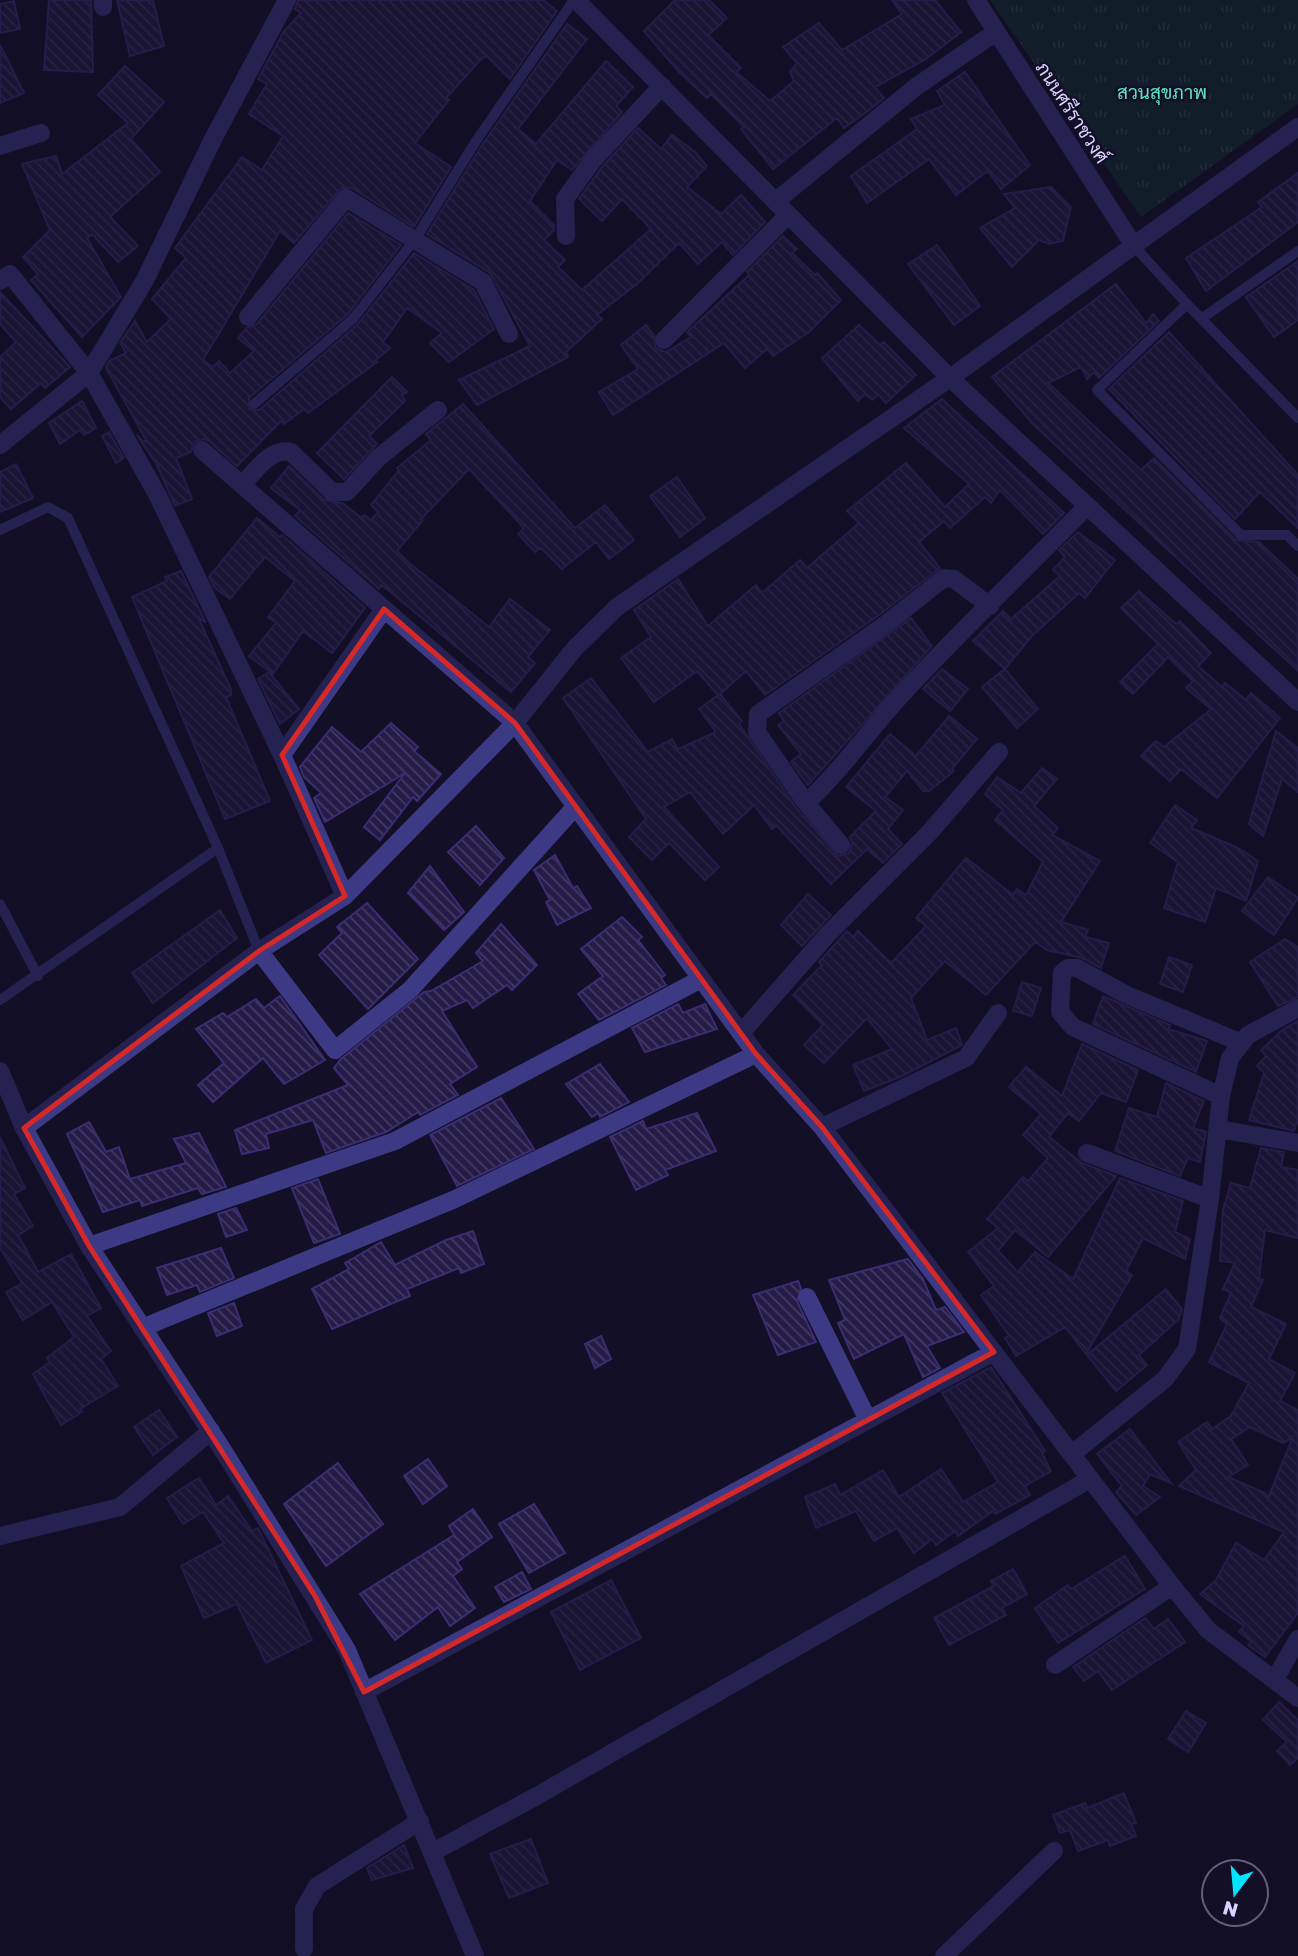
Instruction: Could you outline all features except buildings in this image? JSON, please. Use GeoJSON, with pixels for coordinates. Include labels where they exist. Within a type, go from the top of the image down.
{"type":"FeatureCollection","features":[{"type":"Feature","properties":{"kind":"street"},"geometry":{"type":"LineString","coordinates":[[0,445],[89,373],[145,281],[213,139],[287,0]]}},
{"type":"Feature","properties":{"kind":"street"},"geometry":{"type":"LineString","coordinates":[[575,0],[950,378],[1298,702]]}},
{"type":"Feature","properties":{"kind":"street","name":"ภนนศรีราชวงศ์"},"geometry":{"type":"LineString","coordinates":[[976,0],[1134,246]]}},
{"type":"Feature","properties":{"kind":"street"},"geometry":{"type":"LineString","coordinates":[[776,201],[917,86],[996,32]]}},
{"type":"Feature","properties":{"kind":"street"},"geometry":{"type":"LineString","coordinates":[[566,236],[565,200],[593,160],[662,86]]}},
{"type":"Feature","properties":{"kind":"street"},"geometry":{"type":"LineString","coordinates":[[24,1128],[259,951],[345,896],[515,723],[575,648],[617,607],[950,378],[1298,127]]}},
{"type":"Feature","properties":{"kind":"street"},"geometry":{"type":"LineString","coordinates":[[0,146],[41,133]]}},
{"type":"Feature","properties":{"kind":"street"},"geometry":{"type":"LineString","coordinates":[[248,317],[346,198],[416,238],[483,282],[509,334]]}},
{"type":"Feature","properties":{"kind":"street"},"geometry":{"type":"LineString","coordinates":[[664,340],[788,215]]}},
{"type":"Feature","properties":{"kind":"street"},"geometry":{"type":"LineString","coordinates":[[0,281],[10,274],[89,373],[157,494],[282,755],[345,896]]}},
{"type":"Feature","properties":{"kind":"street"},"geometry":{"type":"LineString","coordinates":[[242,485],[274,453],[282,450],[291,452],[332,492],[347,492],[378,458],[438,410]]}},
{"type":"Feature","properties":{"kind":"street"},"geometry":{"type":"LineString","coordinates":[[202,450],[515,723],[756,1054],[822,1127],[1172,1586],[1208,1630],[1298,1698]]}},
{"type":"Feature","properties":{"kind":"street"},"geometry":{"type":"LineString","coordinates":[[806,803],[834,777],[903,693],[1087,506]]}},
{"type":"Feature","properties":{"kind":"street"},"geometry":{"type":"LineString","coordinates":[[841,845],[806,803],[757,732],[755,726],[758,714],[886,624],[944,578],[954,579],[990,606]]}},
{"type":"Feature","properties":{"kind":"street"},"geometry":{"type":"LineString","coordinates":[[282,755],[384,609]]}},
{"type":"Feature","properties":{"kind":"street"},"geometry":{"type":"LineString","coordinates":[[741,1033],[827,935],[929,834],[999,752]]}},
{"type":"Feature","properties":{"kind":"street"},"geometry":{"type":"LineString","coordinates":[[259,951],[335,1050],[410,990],[576,806]]}},
{"type":"Feature","properties":{"kind":"street"},"geometry":{"type":"LineString","coordinates":[[1221,1096],[1073,1027],[1060,1012],[1062,973],[1068,968],[1077,968],[1126,995],[1242,1043]]}},
{"type":"Feature","properties":{"kind":"street"},"geometry":{"type":"LineString","coordinates":[[89,1246],[395,1142],[701,979]]}},
{"type":"Feature","properties":{"kind":"street"},"geometry":{"type":"LineString","coordinates":[[1072,1454],[1165,1379],[1187,1349],[1210,1199],[1221,1096],[1230,1058],[1248,1035],[1298,1008]]}},
{"type":"Feature","properties":{"kind":"street"},"geometry":{"type":"LineString","coordinates":[[822,1127],[966,1058],[998,1013]]}},
{"type":"Feature","properties":{"kind":"street"},"geometry":{"type":"LineString","coordinates":[[142,1328],[453,1200],[756,1054]]}},
{"type":"Feature","properties":{"kind":"street"},"geometry":{"type":"LineString","coordinates":[[0,1071],[24,1128],[89,1246],[211,1431],[346,1650],[475,1956]]}},
{"type":"Feature","properties":{"kind":"street"},"geometry":{"type":"LineString","coordinates":[[1219,1129],[1298,1143]]}},
{"type":"Feature","properties":{"kind":"street"},"geometry":{"type":"LineString","coordinates":[[1087,1153],[1210,1199]]}},
{"type":"Feature","properties":{"kind":"street"},"geometry":{"type":"LineString","coordinates":[[807,1297],[868,1420]]}},
{"type":"Feature","properties":{"kind":"street"},"geometry":{"type":"LineString","coordinates":[[364,1692],[994,1352]]}},
{"type":"Feature","properties":{"kind":"street"},"geometry":{"type":"LineString","coordinates":[[0,1536],[120,1507],[211,1431]]}},
{"type":"Feature","properties":{"kind":"street"},"geometry":{"type":"LineString","coordinates":[[433,1852],[547,1790],[1090,1479]]}},
{"type":"Feature","properties":{"kind":"street"},"geometry":{"type":"LineString","coordinates":[[1055,1665],[1172,1586]]}},
{"type":"Feature","properties":{"kind":"street"},"geometry":{"type":"LineString","coordinates":[[1275,1679],[1298,1639]]}},
{"type":"Feature","properties":{"kind":"street"},"geometry":{"type":"LineString","coordinates":[[304,1949],[304,1909],[317,1886],[420,1821]]}},
{"type":"Feature","properties":{"kind":"street"},"geometry":{"type":"LineString","coordinates":[[944,1956],[1054,1851]]}},
{"type":"Feature","properties":{"kind":"lane"},"geometry":{"type":"LineString","coordinates":[[254,404],[353,319],[416,238],[476,141],[575,0]]}},
{"type":"Feature","properties":{"kind":"lane"},"geometry":{"type":"LineString","coordinates":[[1134,246],[1298,418]]}},
{"type":"Feature","properties":{"kind":"lane"},"geometry":{"type":"LineString","coordinates":[[1201,319],[1298,251]]}},
{"type":"Feature","properties":{"kind":"lane"},"geometry":{"type":"LineString","coordinates":[[1187,304],[1097,390],[1241,535],[1287,535],[1298,546]]}},
{"type":"Feature","properties":{"kind":"lane"},"geometry":{"type":"LineString","coordinates":[[0,530],[48,507],[68,519],[218,848],[259,951]]}},
{"type":"Feature","properties":{"kind":"lane"},"geometry":{"type":"LineString","coordinates":[[0,1000],[218,848]]}},
{"type":"Feature","properties":{"kind":"lane"},"geometry":{"type":"LineString","coordinates":[[0,904],[38,976]]}},
{"type":"Feature","properties":{"kind":"highlighted area"},"geometry":{"type":"Polygon","coordinates":[[[384,609],[515,723],[756,1054],[822,1127],[994,1352],[364,1692],[315,1596],[89,1246],[24,1128],[259,951],[345,896],[282,755],[384,609]]]}},
{"type":"Feature","properties":{"kind":"green space","name":"สวนสุขภาพ"},"geometry":{"type":"Polygon","coordinates":[[[990,0],[1298,0],[1298,104],[1141,217],[990,0]]]}}]}
